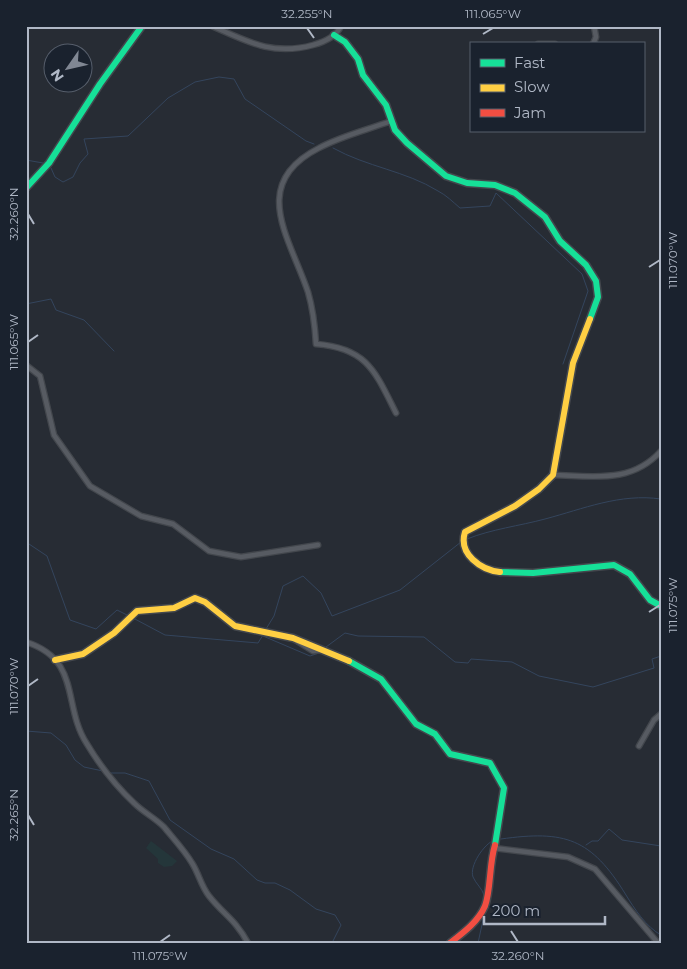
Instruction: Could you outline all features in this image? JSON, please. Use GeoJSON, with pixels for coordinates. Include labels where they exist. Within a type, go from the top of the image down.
{"type":"FeatureCollection","features":[{"type":"Feature","properties":{"kind":"street"},"geometry":{"type":"LineString","coordinates":[[26,188],[49,163],[95,92],[142,26]]}},
{"type":"Feature","properties":{"kind":"street"},"geometry":{"type":"LineString","coordinates":[[212,26],[248,42],[277,50],[310,46],[324,42],[334,35],[341,26]]}},
{"type":"Feature","properties":{"kind":"street"},"geometry":{"type":"LineString","coordinates":[[594,26],[596,37],[594,42]]}},
{"type":"Feature","properties":{"kind":"street"},"geometry":{"type":"LineString","coordinates":[[334,35],[345,42],[358,59],[363,75],[386,105],[395,130],[407,143],[446,176],[467,183],[495,185],[508,189],[550,223],[560,241],[586,265],[596,281],[598,297],[573,363],[553,475],[539,489],[514,506],[466,532],[464,544],[473,562],[487,571],[512,574],[593,565],[614,565],[630,574],[650,600],[661,606]]}},
{"type":"Feature","properties":{"kind":"street"},"geometry":{"type":"LineString","coordinates":[[391,121],[319,148],[291,168],[279,192],[280,223],[308,293],[315,326],[316,344],[335,346],[362,358],[374,370],[396,413]]}},
{"type":"Feature","properties":{"kind":"street"},"geometry":{"type":"LineString","coordinates":[[26,365],[40,376],[54,435],[90,486],[141,516],[173,524],[209,551],[241,557],[318,545]]}},
{"type":"Feature","properties":{"kind":"street"},"geometry":{"type":"LineString","coordinates":[[553,475],[623,474],[645,466],[661,451]]}},
{"type":"Feature","properties":{"kind":"street"},"geometry":{"type":"LineString","coordinates":[[55,660],[83,654],[114,633],[137,611],[174,608],[195,598],[202,600],[234,626],[244,630],[281,635],[312,644],[373,673],[381,679],[416,724],[435,734],[450,754],[490,763],[504,788],[502,812],[485,906],[482,914],[450,943]]}},
{"type":"Feature","properties":{"kind":"street"},"geometry":{"type":"LineString","coordinates":[[26,642],[43,650],[55,660],[65,673],[72,694],[75,720],[89,748],[133,802],[162,826],[192,862],[204,890],[235,921],[248,943]]}},
{"type":"Feature","properties":{"kind":"street"},"geometry":{"type":"LineString","coordinates":[[640,746],[654,720],[661,714]]}},
{"type":"Feature","properties":{"kind":"street"},"geometry":{"type":"LineString","coordinates":[[494,848],[568,857],[594,868],[658,943]]}},
{"type":"Feature","properties":{"kind":"shaded area"},"geometry":{"type":"Polygon","coordinates":[[[151,841],[177,861],[172,866],[164,867],[158,863],[158,859],[146,848],[151,841]]]}},
{"type":"Feature","properties":{"kind":"waterway"},"geometry":{"type":"LineString","coordinates":[[51,168],[55,177],[63,182],[73,177],[80,163],[88,154],[84,139],[128,136],[168,98],[195,82],[219,77],[234,79],[245,99],[306,141],[314,144]]}},
{"type":"Feature","properties":{"kind":"waterway"},"geometry":{"type":"LineString","coordinates":[[333,148],[359,160],[426,184],[444,194],[460,208],[490,206],[496,193],[582,274],[588,291],[563,364]]}},
{"type":"Feature","properties":{"kind":"waterway"},"geometry":{"type":"LineString","coordinates":[[26,160],[43,163]]}},
{"type":"Feature","properties":{"kind":"waterway"},"geometry":{"type":"LineString","coordinates":[[26,304],[51,299],[56,310],[84,320],[114,351]]}},
{"type":"Feature","properties":{"kind":"waterway"},"geometry":{"type":"LineString","coordinates":[[467,539],[616,500],[631,498],[661,499]]}},
{"type":"Feature","properties":{"kind":"waterway"},"geometry":{"type":"LineString","coordinates":[[26,542],[47,556],[70,620],[96,629],[117,610],[127,615]]}},
{"type":"Feature","properties":{"kind":"waterway"},"geometry":{"type":"LineString","coordinates":[[266,629],[274,616],[283,586],[303,576],[321,593],[332,616],[400,590],[461,542]]}},
{"type":"Feature","properties":{"kind":"waterway"},"geometry":{"type":"LineString","coordinates":[[133,618],[165,635],[258,643],[263,635]]}},
{"type":"Feature","properties":{"kind":"waterway"},"geometry":{"type":"LineString","coordinates":[[326,647],[345,633],[358,636],[424,637],[455,662],[468,663],[471,659],[512,662],[539,676],[593,687],[654,668],[652,659],[661,656]]}},
{"type":"Feature","properties":{"kind":"waterway"},"geometry":{"type":"LineString","coordinates":[[263,636],[310,656],[319,653]]}},
{"type":"Feature","properties":{"kind":"waterway"},"geometry":{"type":"LineString","coordinates":[[26,731],[51,733],[66,745],[75,760],[84,767],[103,771]]}},
{"type":"Feature","properties":{"kind":"waterway"},"geometry":{"type":"LineString","coordinates":[[110,773],[125,773],[149,781],[170,820],[211,849],[234,859],[257,880],[265,883],[275,883],[290,890],[316,909],[335,915],[341,925],[332,943]]}},
{"type":"Feature","properties":{"kind":"waterway"},"geometry":{"type":"LineString","coordinates":[[586,845],[592,841],[598,841],[609,829],[622,840],[661,846]]}},
{"type":"Feature","properties":{"kind":"waterway"},"geometry":{"type":"LineString","coordinates":[[501,839],[523,836],[559,838],[574,842],[588,850],[601,861],[613,876],[645,922],[661,935]]}},
{"type":"Feature","properties":{"kind":"waterway"},"geometry":{"type":"LineString","coordinates":[[484,895],[472,872],[475,862],[482,851],[494,840]]}},
{"type":"Feature","properties":{"kind":"waterway"},"geometry":{"type":"LineString","coordinates":[[478,943],[485,911]]}},
{"type":"Feature","properties":{"kind":"traffic: fast"},"geometry":{"type":"LineString","coordinates":[[26,188],[49,163],[100,84],[142,26]]}},
{"type":"Feature","properties":{"kind":"traffic: fast"},"geometry":{"type":"LineString","coordinates":[[334,35],[345,42],[358,59],[363,75],[386,105],[395,130],[407,143],[446,176],[467,183],[495,185],[515,193],[545,217],[560,241],[586,265],[596,281],[598,297],[590,319]]}},
{"type":"Feature","properties":{"kind":"traffic: fast"},"geometry":{"type":"LineString","coordinates":[[500,572],[533,573],[614,565],[630,574],[650,600],[661,606]]}},
{"type":"Feature","properties":{"kind":"traffic: fast"},"geometry":{"type":"LineString","coordinates":[[349,661],[381,679],[416,724],[435,734],[450,754],[490,763],[504,788],[495,845]]}},
{"type":"Feature","properties":{"kind":"traffic: slow"},"geometry":{"type":"LineString","coordinates":[[500,572],[486,568],[473,560],[465,547],[465,532],[515,506],[539,489],[553,475],[573,363],[590,319]]}},
{"type":"Feature","properties":{"kind":"traffic: slow"},"geometry":{"type":"LineString","coordinates":[[55,660],[83,654],[114,633],[137,611],[174,608],[195,598],[205,602],[235,626],[293,638],[349,661]]}},
{"type":"Feature","properties":{"kind":"traffic: jam"},"geometry":{"type":"LineString","coordinates":[[450,943],[474,922],[485,906],[495,845]]}}]}
